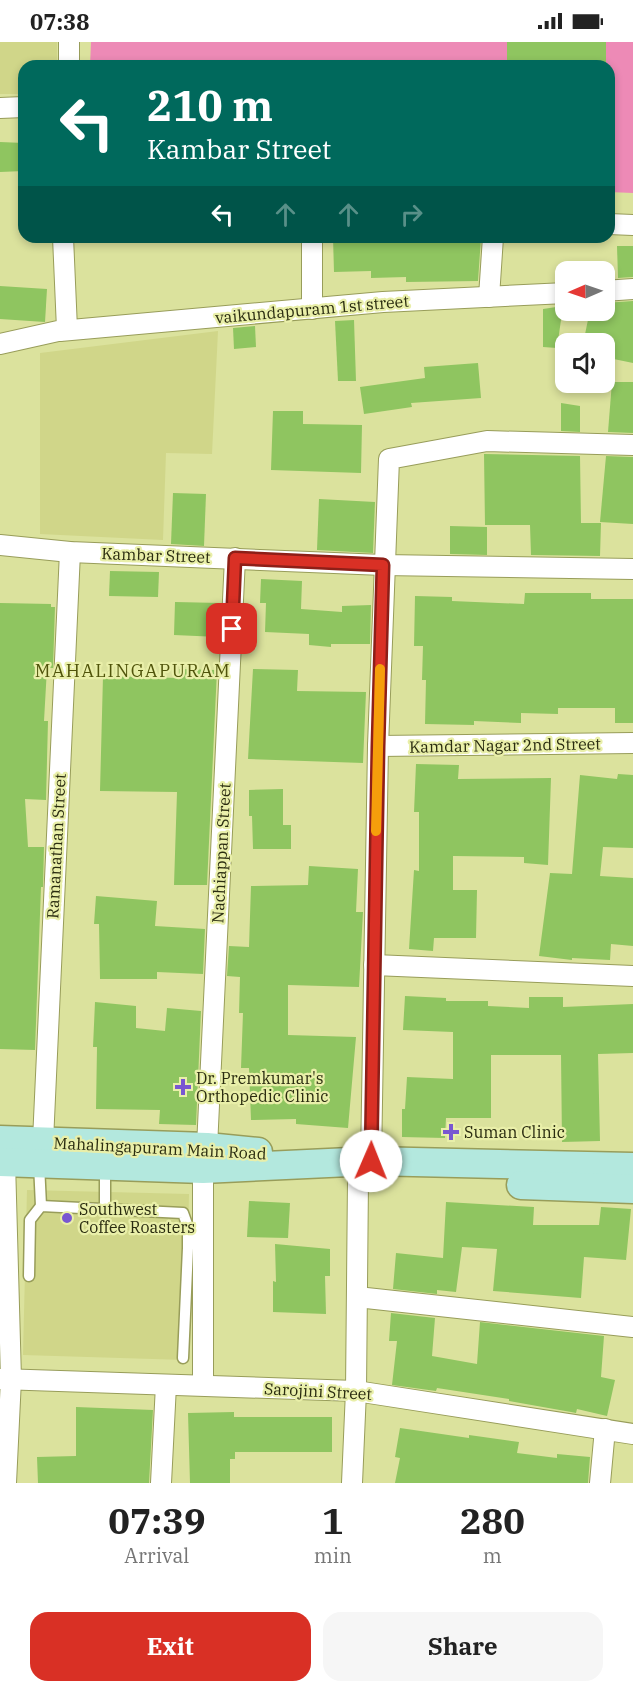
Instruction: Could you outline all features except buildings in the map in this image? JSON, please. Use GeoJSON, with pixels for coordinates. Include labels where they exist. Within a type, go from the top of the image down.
{"type":"FeatureCollection","features":[{"type":"Feature","properties":{"kind":"main road"},"geometry":{"type":"LineString","coordinates":[[466,1165],[501,1149],[633,1150]]}},
{"type":"Feature","properties":{"kind":"main road","name":"Mahalingapuram Main Road"},"geometry":{"type":"LineString","coordinates":[[3,1151],[205,1158],[362,1167],[466,1165],[633,1167]]}},
{"type":"Feature","properties":{"kind":"main road","name":"Mahalingapuram Main Road"},"geometry":{"type":"LineString","coordinates":[[41,1152],[105,1166],[205,1158]]}},
{"type":"Feature","properties":{"kind":"main road"},"geometry":{"type":"LineString","coordinates":[[362,1167],[633,1189]]}},
{"type":"Feature","properties":{"kind":"street"},"geometry":{"type":"LineString","coordinates":[[69,42],[69,60]]}},
{"type":"Feature","properties":{"kind":"street"},"geometry":{"type":"LineString","coordinates":[[0,108],[18,107]]}},
{"type":"Feature","properties":{"kind":"street"},"geometry":{"type":"LineString","coordinates":[[615,224],[633,225]]}},
{"type":"Feature","properties":{"kind":"street"},"geometry":{"type":"LineString","coordinates":[[60,331],[67,329],[63,243]]}},
{"type":"Feature","properties":{"kind":"street"},"geometry":{"type":"LineString","coordinates":[[312,243],[312,309]]}},
{"type":"Feature","properties":{"kind":"street"},"geometry":{"type":"LineString","coordinates":[[489,297],[494,243]]}},
{"type":"Feature","properties":{"kind":"street"},"geometry":{"type":"LineString","coordinates":[[615,291],[633,290]]}},
{"type":"Feature","properties":{"kind":"street","name":"vaikundapuram 1st street"},"geometry":{"type":"LineString","coordinates":[[0,344],[60,331],[312,309],[555,294]]}},
{"type":"Feature","properties":{"kind":"street"},"geometry":{"type":"LineString","coordinates":[[352,1483],[362,1167],[374,965],[383,565],[388,508],[388,459],[487,441],[633,445]]}},
{"type":"Feature","properties":{"kind":"street","name":"Kambar Street"},"geometry":{"type":"LineString","coordinates":[[0,545],[70,552],[383,565],[633,569]]}},
{"type":"Feature","properties":{"kind":"street","name":"Ramanathan Street"},"geometry":{"type":"LineString","coordinates":[[41,1152],[70,552]]}},
{"type":"Feature","properties":{"kind":"street","name":"Nachiappan Street"},"geometry":{"type":"LineString","coordinates":[[203,1385],[205,1158],[235,558]]}},
{"type":"Feature","properties":{"kind":"street","name":"Kamdar Nagar 2nd Street"},"geometry":{"type":"LineString","coordinates":[[378,746],[633,743]]}},
{"type":"Feature","properties":{"kind":"street"},"geometry":{"type":"LineString","coordinates":[[374,965],[633,976]]}},
{"type":"Feature","properties":{"kind":"street"},"geometry":{"type":"LineString","coordinates":[[3,1151],[6,1483]]}},
{"type":"Feature","properties":{"kind":"street"},"geometry":{"type":"LineString","coordinates":[[357,1297],[633,1326]]}},
{"type":"Feature","properties":{"kind":"street","name":"Sarojini Street"},"geometry":{"type":"LineString","coordinates":[[5,1379],[356,1390],[633,1434]]}},
{"type":"Feature","properties":{"kind":"street"},"geometry":{"type":"LineString","coordinates":[[161,1483],[166,1385]]}},
{"type":"Feature","properties":{"kind":"street"},"geometry":{"type":"LineString","coordinates":[[600,1483],[605,1429]]}},
{"type":"Feature","properties":{"kind":"lane"},"geometry":{"type":"LineString","coordinates":[[28,1276],[30,1220],[41,1206],[41,1152]]}},
{"type":"Feature","properties":{"kind":"lane"},"geometry":{"type":"LineString","coordinates":[[105,1166],[105,1208]]}},
{"type":"Feature","properties":{"kind":"lane"},"geometry":{"type":"LineString","coordinates":[[41,1206],[183,1213],[188,1227],[183,1358]]}},
{"type":"Feature","properties":{"kind":"shaded area"},"geometry":{"type":"Polygon","coordinates":[[[0,42],[57,42],[57,60],[18,60],[18,94],[0,94],[0,42]]]}},
{"type":"Feature","properties":{"kind":"shaded area"},"geometry":{"type":"Polygon","coordinates":[[[91,42],[633,42],[633,193],[615,192],[615,60],[90,60],[91,42]]]}},
{"type":"Feature","properties":{"kind":"shaded area"},"geometry":{"type":"Polygon","coordinates":[[[218,331],[212,454],[166,453],[163,540],[40,534],[40,353],[218,331]]]}},
{"type":"Feature","properties":{"kind":"shaded area"},"geometry":{"type":"Polygon","coordinates":[[[27,1190],[189,1194],[185,1360],[23,1355],[27,1190]]]}},
{"type":"Feature","properties":{"kind":"slow traffic"},"geometry":{"type":"LineString","coordinates":[[376,831],[380,669]]}},
{"type":"Feature","properties":{"kind":"place","name":"Dr. Premkumar's Orthopedic Clinic"},"geometry":{"type":"Point","coordinates":[183,1087]}},
{"type":"Feature","properties":{"kind":"place","name":"Suman Clinic"},"geometry":{"type":"Point","coordinates":[451,1132]}},
{"type":"Feature","properties":{"kind":"place","name":"Southwest Coffee Roasters"},"geometry":{"type":"Point","coordinates":[67,1218]}},
{"type":"Feature","properties":{"kind":"district","name":"MAHALINGAPURAM"},"geometry":{"type":"Point","coordinates":[133,671]}},
{"type":"Feature","properties":{"kind":"route"},"geometry":{"type":"LineString","coordinates":[[232,629],[235,558],[383,565],[371,1161]]}}]}
